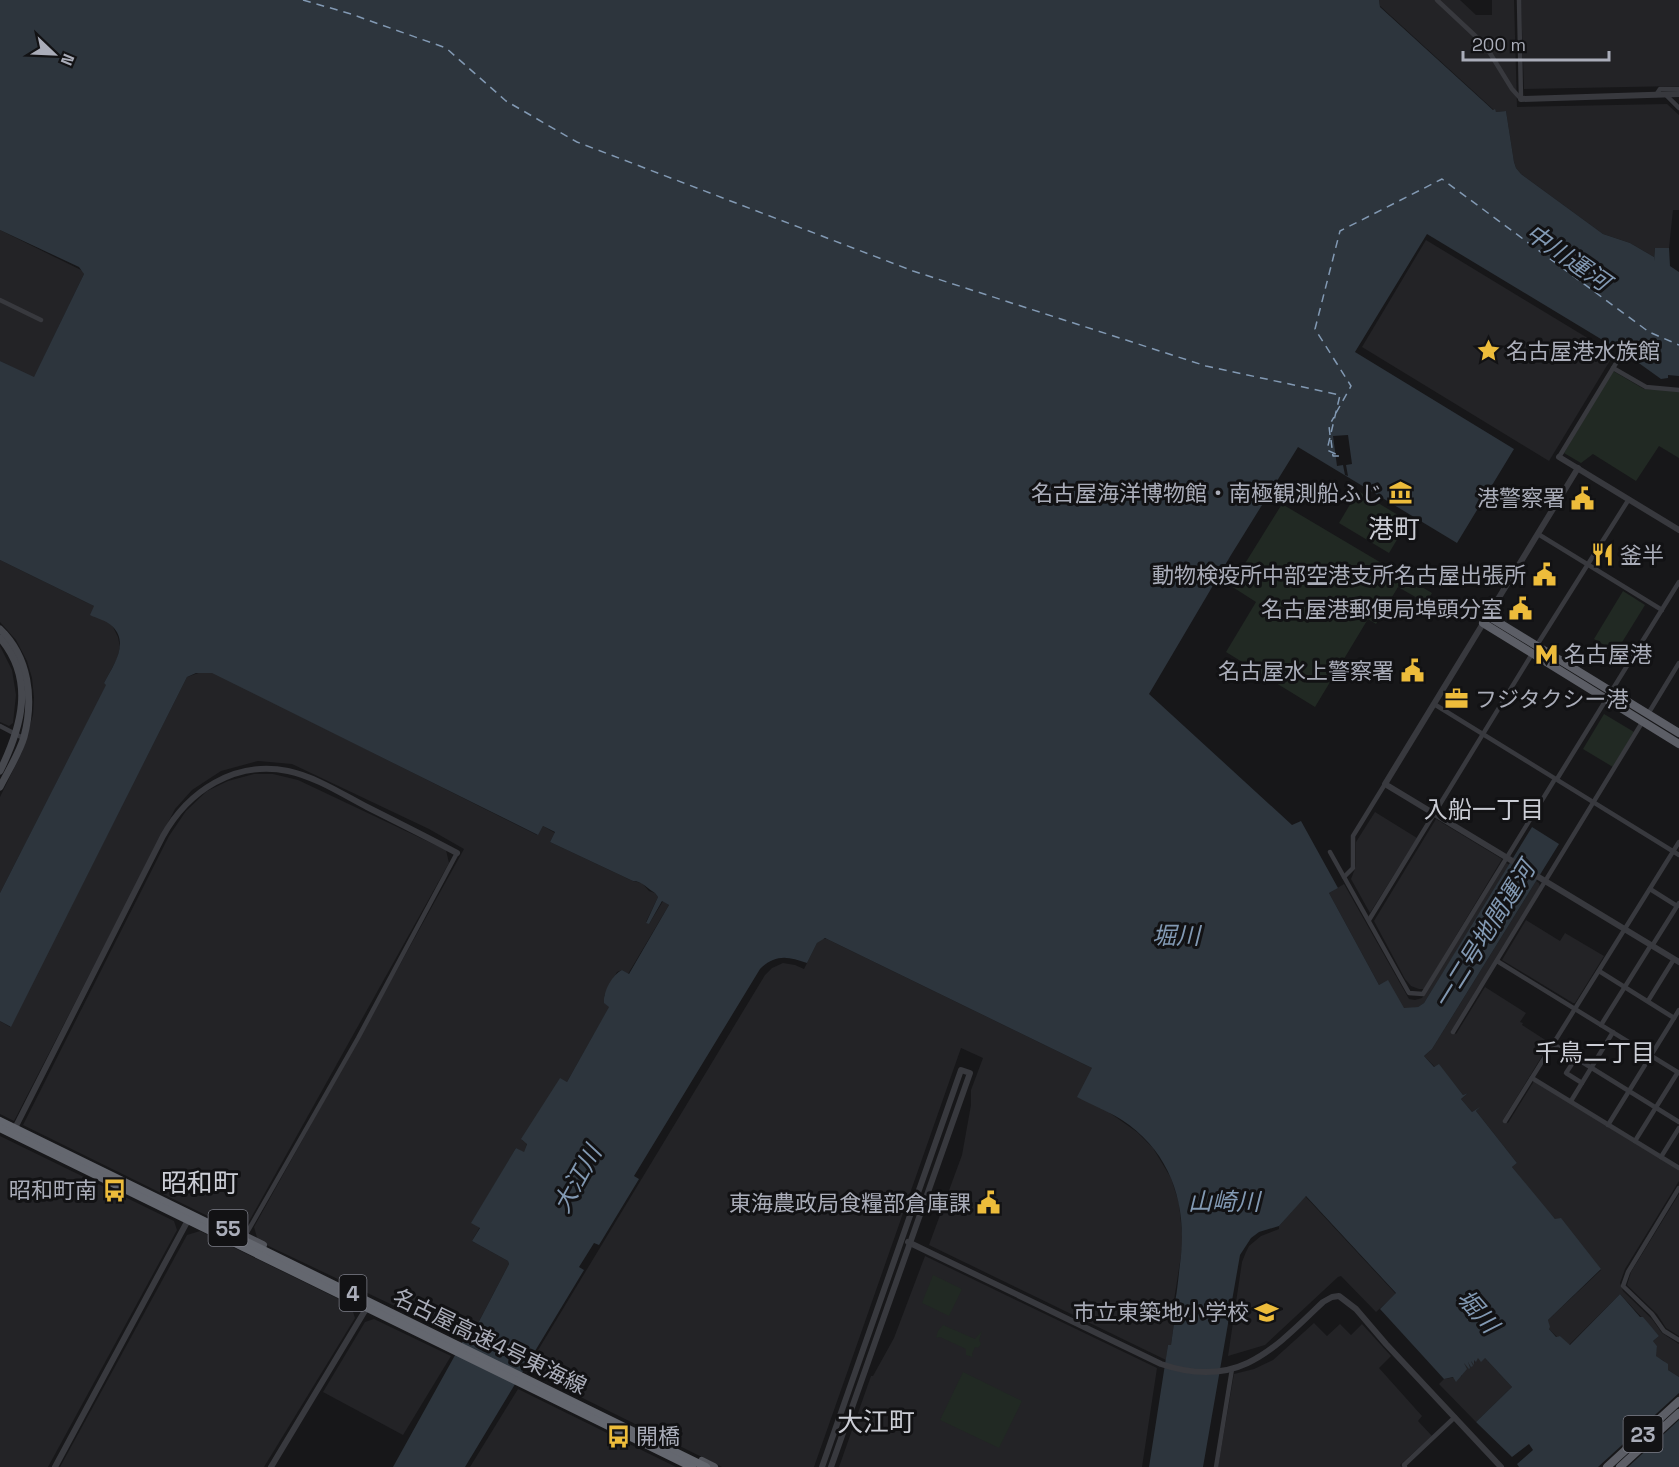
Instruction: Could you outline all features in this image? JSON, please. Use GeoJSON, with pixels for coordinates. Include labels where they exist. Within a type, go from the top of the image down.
{"type":"FeatureCollection","features":[{"type":"Feature","properties":{"kind":"highway"},"geometry":{"type":"LineString","coordinates":[[1486,619],[1537,645],[1612,692],[1679,744]]}},
{"type":"Feature","properties":{"kind":"highway"},"geometry":{"type":"LineString","coordinates":[[1486,619],[1533,653],[1607,699],[1679,733]]}},
{"type":"Feature","properties":{"kind":"highway","name":"名古屋高速4号東海線"},"geometry":{"type":"LineString","coordinates":[[0,1119],[706,1467]]}},
{"type":"Feature","properties":{"kind":"highway","name":"名古屋高速4号東海線"},"geometry":{"type":"LineString","coordinates":[[0,1129],[690,1467]]}},
{"type":"Feature","properties":{"kind":"highway","name":"23"},"geometry":{"type":"LineString","coordinates":[[1607,1467],[1679,1401]]}},
{"type":"Feature","properties":{"kind":"highway","name":"23"},"geometry":{"type":"LineString","coordinates":[[1620,1467],[1679,1413]]}},
{"type":"Feature","properties":{"kind":"main road"},"geometry":{"type":"LineString","coordinates":[[0,629],[12,642],[27,675],[29,696],[20,736],[0,787]]}},
{"type":"Feature","properties":{"kind":"main road"},"geometry":{"type":"LineString","coordinates":[[0,638],[10,652],[20,681],[22,701],[20,736],[0,771]]}},
{"type":"Feature","properties":{"kind":"main road","name":"55"},"geometry":{"type":"LineString","coordinates":[[0,1119],[245,1236],[714,1467]]}},
{"type":"Feature","properties":{"kind":"main road","name":"55"},"geometry":{"type":"LineString","coordinates":[[0,1129],[690,1467]]}},
{"type":"Feature","properties":{"kind":"street"},"geometry":{"type":"LineString","coordinates":[[1437,0],[1485,45],[1512,89],[1521,99],[1679,94]]}},
{"type":"Feature","properties":{"kind":"street"},"geometry":{"type":"LineString","coordinates":[[1519,0],[1521,99]]}},
{"type":"Feature","properties":{"kind":"street"},"geometry":{"type":"LineString","coordinates":[[1656,95],[1660,89],[1679,89]]}},
{"type":"Feature","properties":{"kind":"street"},"geometry":{"type":"LineString","coordinates":[[1666,95],[1676,102],[1679,108]]}},
{"type":"Feature","properties":{"kind":"street"},"geometry":{"type":"LineString","coordinates":[[0,300],[41,320]]}},
{"type":"Feature","properties":{"kind":"street"},"geometry":{"type":"LineString","coordinates":[[1618,360],[1559,457],[1679,530]]}},
{"type":"Feature","properties":{"kind":"street"},"geometry":{"type":"LineString","coordinates":[[1613,368],[1646,387],[1679,390]]}},
{"type":"Feature","properties":{"kind":"street"},"geometry":{"type":"LineString","coordinates":[[1344,877],[1353,868],[1353,836],[1578,468]]}},
{"type":"Feature","properties":{"kind":"street"},"geometry":{"type":"LineString","coordinates":[[1537,645],[1629,499]]}},
{"type":"Feature","properties":{"kind":"street"},"geometry":{"type":"LineString","coordinates":[[1538,534],[1662,610]]}},
{"type":"Feature","properties":{"kind":"street"},"geometry":{"type":"LineString","coordinates":[[1330,852],[1409,993],[1423,994],[1679,582]]}},
{"type":"Feature","properties":{"kind":"street"},"geometry":{"type":"LineString","coordinates":[[1369,920],[1533,653]]}},
{"type":"Feature","properties":{"kind":"street"},"geometry":{"type":"LineString","coordinates":[[1453,1032],[1544,879],[1645,718],[1677,672],[1679,663]]}},
{"type":"Feature","properties":{"kind":"street"},"geometry":{"type":"LineString","coordinates":[[1434,704],[1679,855]]}},
{"type":"Feature","properties":{"kind":"street"},"geometry":{"type":"LineString","coordinates":[[0,726],[20,736]]}},
{"type":"Feature","properties":{"kind":"street"},"geometry":{"type":"LineString","coordinates":[[11,1136],[163,836],[186,803],[207,786],[227,776],[250,770],[287,771],[313,780],[457,853],[358,1038],[240,1248]]}},
{"type":"Feature","properties":{"kind":"street"},"geometry":{"type":"LineString","coordinates":[[1385,784],[1677,961],[1648,1001]]}},
{"type":"Feature","properties":{"kind":"street"},"geometry":{"type":"LineString","coordinates":[[1505,1121],[1679,842]]}},
{"type":"Feature","properties":{"kind":"street"},"geometry":{"type":"LineString","coordinates":[[1601,1025],[1678,905],[1650,889]]}},
{"type":"Feature","properties":{"kind":"street"},"geometry":{"type":"LineString","coordinates":[[1497,961],[1678,1072],[1635,1141]]}},
{"type":"Feature","properties":{"kind":"street"},"geometry":{"type":"LineString","coordinates":[[1599,971],[1674,1018]]}},
{"type":"Feature","properties":{"kind":"street"},"geometry":{"type":"LineString","coordinates":[[1608,1125],[1679,1010]]}},
{"type":"Feature","properties":{"kind":"street"},"geometry":{"type":"LineString","coordinates":[[1571,1101],[1613,1032]]}},
{"type":"Feature","properties":{"kind":"street"},"geometry":{"type":"LineString","coordinates":[[1553,1044],[1679,1122]]}},
{"type":"Feature","properties":{"kind":"street"},"geometry":{"type":"LineString","coordinates":[[1576,1058],[1566,1073],[1582,1083]]}},
{"type":"Feature","properties":{"kind":"street"},"geometry":{"type":"LineString","coordinates":[[822,1467],[962,1070],[970,1073],[831,1467]]}},
{"type":"Feature","properties":{"kind":"street"},"geometry":{"type":"LineString","coordinates":[[1532,1078],[1679,1168]]}},
{"type":"Feature","properties":{"kind":"street"},"geometry":{"type":"LineString","coordinates":[[1661,1157],[1679,1128]]}},
{"type":"Feature","properties":{"kind":"street"},"geometry":{"type":"LineString","coordinates":[[1679,1188],[1628,1272],[1623,1286],[1652,1314],[1664,1331],[1679,1340]]}},
{"type":"Feature","properties":{"kind":"street"},"geometry":{"type":"LineString","coordinates":[[55,1467],[187,1222]]}},
{"type":"Feature","properties":{"kind":"street"},"geometry":{"type":"LineString","coordinates":[[902,1239],[1161,1364],[1191,1372],[1232,1369],[1255,1361],[1270,1351],[1323,1302],[1339,1296],[1356,1309],[1501,1467]]}},
{"type":"Feature","properties":{"kind":"street"},"geometry":{"type":"LineString","coordinates":[[271,1467],[366,1310]]}},
{"type":"Feature","properties":{"kind":"street"},"geometry":{"type":"LineString","coordinates":[[1216,1467],[1232,1369]]}},
{"type":"Feature","properties":{"kind":"street"},"geometry":{"type":"LineString","coordinates":[[1405,1467],[1404,1465],[1455,1417]]}},
{"type":"Feature","properties":{"kind":"shaded area"},"geometry":{"type":"Polygon","coordinates":[[[1379,0],[1460,0],[1476,15],[1492,15],[1492,0],[1514,0],[1517,107],[1667,104],[1679,115],[1679,210],[1673,210],[1669,248],[1655,248],[1654,261],[1654,257],[1630,243],[1603,234],[1521,174],[1514,162],[1506,111],[1496,112],[1380,6],[1379,0]]]}},
{"type":"Feature","properties":{"kind":"shaded area"},"geometry":{"type":"Polygon","coordinates":[[[1521,0],[1679,0],[1679,86],[1524,89],[1521,0]]]}},
{"type":"Feature","properties":{"kind":"shaded area"},"geometry":{"type":"Polygon","coordinates":[[[0,230],[83,271],[84,274],[34,378],[0,361],[0,230]]]}},
{"type":"Feature","properties":{"kind":"shaded area","name":"名古屋港水族館"},"geometry":{"type":"Polygon","coordinates":[[[1426,240],[1614,354],[1549,461],[1362,347],[1426,240]]]}},
{"type":"Feature","properties":{"kind":"shaded area"},"geometry":{"type":"Polygon","coordinates":[[[1613,371],[1644,389],[1679,391],[1679,458],[1659,446],[1636,481],[1593,454],[1581,463],[1564,453],[1613,371]]]}},
{"type":"Feature","properties":{"kind":"shaded area"},"geometry":{"type":"Polygon","coordinates":[[[1358,491],[1408,521],[1389,553],[1339,523],[1358,491]]]}},
{"type":"Feature","properties":{"kind":"shaded area"},"geometry":{"type":"Polygon","coordinates":[[[1282,504],[1432,593],[1426,603],[1398,587],[1376,624],[1368,619],[1315,707],[1226,652],[1256,602],[1231,586],[1282,504]]]}},
{"type":"Feature","properties":{"kind":"shaded area"},"geometry":{"type":"Polygon","coordinates":[[[0,560],[94,606],[113,627],[120,647],[117,659],[104,683],[107,684],[0,893],[0,797],[22,752],[33,715],[34,698],[27,661],[16,640],[0,622],[0,560]]]}},
{"type":"Feature","properties":{"kind":"shaded area"},"geometry":{"type":"Polygon","coordinates":[[[1623,591],[1645,605],[1616,652],[1594,639],[1623,591]]]}},
{"type":"Feature","properties":{"kind":"shaded area"},"geometry":{"type":"Polygon","coordinates":[[[0,646],[12,670],[16,695],[13,723],[9,726],[0,722],[0,646]]]}},
{"type":"Feature","properties":{"kind":"shaded area"},"geometry":{"type":"Polygon","coordinates":[[[204,671],[212,672],[537,835],[543,826],[555,833],[550,842],[633,881],[642,883],[649,891],[655,893],[658,897],[646,922],[649,924],[663,901],[669,905],[628,974],[622,970],[617,972],[604,996],[610,1006],[567,1082],[560,1079],[522,1140],[527,1143],[524,1153],[516,1148],[472,1223],[480,1227],[472,1241],[508,1261],[509,1264],[474,1331],[464,1339],[258,1241],[254,1227],[464,849],[429,829],[292,764],[258,761],[221,771],[192,790],[175,809],[14,1121],[0,1114],[0,1021],[10,1027],[187,677],[204,671]]]}},
{"type":"Feature","properties":{"kind":"shaded area"},"geometry":{"type":"Polygon","coordinates":[[[1604,714],[1634,732],[1613,767],[1583,749],[1604,714]]]}},
{"type":"Feature","properties":{"kind":"shaded area"},"geometry":{"type":"Polygon","coordinates":[[[254,774],[273,774],[298,780],[446,850],[449,863],[247,1225],[234,1229],[23,1125],[169,836],[186,811],[207,791],[228,781],[254,774]]]}},
{"type":"Feature","properties":{"kind":"shaded area"},"geometry":{"type":"Polygon","coordinates":[[[1375,812],[1417,838],[1370,913],[1351,879],[1356,866],[1356,842],[1375,812]]]}},
{"type":"Feature","properties":{"kind":"shaded area"},"geometry":{"type":"Polygon","coordinates":[[[1436,819],[1502,859],[1424,989],[1419,989],[1411,986],[1405,979],[1374,921],[1436,819]]]}},
{"type":"Feature","properties":{"kind":"shaded area"},"geometry":{"type":"Polygon","coordinates":[[[1506,863],[1510,865],[1424,1003],[1407,1009],[1403,1009],[1388,981],[1379,985],[1329,893],[1344,884],[1409,999],[1415,1000],[1422,998],[1426,992],[1506,863]]]}},
{"type":"Feature","properties":{"kind":"shaded area"},"geometry":{"type":"Polygon","coordinates":[[[1536,881],[1540,886],[1451,1031],[1456,1034],[1485,987],[1526,1013],[1520,1022],[1523,1023],[1522,1025],[1550,1043],[1503,1120],[1508,1123],[1534,1081],[1679,1170],[1679,1181],[1625,1269],[1620,1283],[1623,1291],[1652,1319],[1662,1333],[1679,1344],[1679,1377],[1668,1370],[1664,1361],[1655,1356],[1657,1346],[1653,1341],[1659,1336],[1620,1294],[1569,1345],[1549,1329],[1548,1320],[1601,1270],[1559,1219],[1556,1220],[1540,1203],[1512,1167],[1517,1163],[1476,1111],[1479,1108],[1472,1112],[1461,1099],[1468,1093],[1463,1095],[1439,1065],[1435,1067],[1424,1056],[1432,1049],[1536,881]]]}},
{"type":"Feature","properties":{"kind":"shaded area"},"geometry":{"type":"Polygon","coordinates":[[[1526,920],[1560,941],[1565,933],[1604,956],[1575,1003],[1502,960],[1526,920]]]}},
{"type":"Feature","properties":{"kind":"shaded area"},"geometry":{"type":"Polygon","coordinates":[[[822,939],[827,939],[1092,1068],[1110,1113],[1137,1132],[1153,1148],[1171,1178],[1179,1203],[1183,1243],[1172,1313],[1175,1314],[1172,1322],[1174,1323],[1171,1345],[1168,1345],[1166,1360],[929,1245],[962,1155],[971,1105],[971,1090],[983,1058],[961,1048],[814,1467],[722,1467],[526,1370],[765,975],[772,968],[783,963],[804,969],[817,943],[822,939]]]}},
{"type":"Feature","properties":{"kind":"shaded area"},"geometry":{"type":"Polygon","coordinates":[[[0,1136],[174,1221],[177,1230],[48,1467],[0,1467],[0,1136]]]}},
{"type":"Feature","properties":{"kind":"shaded area"},"geometry":{"type":"Polygon","coordinates":[[[1679,1194],[1679,1336],[1666,1328],[1657,1314],[1627,1285],[1631,1272],[1679,1194]]]}},
{"type":"Feature","properties":{"kind":"shaded area","name":"市立東築地小学校"},"geometry":{"type":"Polygon","coordinates":[[[1305,1196],[1396,1294],[1376,1312],[1341,1276],[1338,1277],[1265,1345],[1228,1356],[1242,1262],[1246,1252],[1249,1246],[1261,1236],[1279,1229],[1279,1226],[1305,1196]]]}},
{"type":"Feature","properties":{"kind":"shaded area"},"geometry":{"type":"Polygon","coordinates":[[[200,1231],[351,1305],[355,1318],[264,1467],[60,1467],[187,1235],[200,1231]]]}},
{"type":"Feature","properties":{"kind":"shaded area"},"geometry":{"type":"Polygon","coordinates":[[[925,1256],[1157,1368],[1142,1467],[839,1467],[871,1376],[894,1338],[925,1256]]]}},
{"type":"Feature","properties":{"kind":"shaded area"},"geometry":{"type":"Polygon","coordinates":[[[933,1275],[962,1289],[949,1316],[922,1303],[933,1275]]]}},
{"type":"Feature","properties":{"kind":"shaded area"},"geometry":{"type":"Polygon","coordinates":[[[374,1319],[451,1356],[403,1435],[323,1392],[365,1322],[374,1319]]]}},
{"type":"Feature","properties":{"kind":"shaded area"},"geometry":{"type":"Polygon","coordinates":[[[1314,1323],[1327,1336],[1340,1324],[1351,1335],[1362,1324],[1391,1356],[1379,1368],[1422,1416],[1418,1421],[1432,1436],[1400,1465],[1402,1467],[1218,1467],[1234,1374],[1254,1369],[1273,1360],[1314,1323]]]}},
{"type":"Feature","properties":{"kind":"shaded area"},"geometry":{"type":"Polygon","coordinates":[[[943,1325],[975,1339],[982,1331],[979,1340],[981,1344],[978,1348],[975,1347],[973,1357],[966,1355],[966,1349],[940,1337],[936,1338],[943,1325]]]}},
{"type":"Feature","properties":{"kind":"shaded area"},"geometry":{"type":"Polygon","coordinates":[[[1485,1358],[1512,1387],[1476,1422],[1439,1384],[1444,1379],[1462,1376],[1461,1374],[1466,1369],[1464,1363],[1468,1366],[1467,1362],[1471,1364],[1472,1360],[1475,1363],[1473,1360],[1485,1358]]]}},
{"type":"Feature","properties":{"kind":"shaded area"},"geometry":{"type":"Polygon","coordinates":[[[963,1372],[1022,1401],[999,1448],[940,1420],[963,1372]]]}},
{"type":"Feature","properties":{"kind":"shaded area"},"geometry":{"type":"Polygon","coordinates":[[[518,1389],[676,1467],[470,1467],[518,1389]]]}},
{"type":"Feature","properties":{"kind":"water"},"geometry":{"type":"Polygon","coordinates":[[[0,0],[1379,0],[1380,7],[1493,110],[1506,111],[1514,162],[1521,174],[1603,234],[1630,243],[1654,257],[1654,261],[1655,248],[1669,248],[1670,266],[1679,272],[1679,376],[1668,375],[1668,378],[1661,379],[1629,356],[1427,234],[1355,352],[1514,449],[1457,543],[1298,447],[1149,694],[1292,825],[1301,821],[1338,888],[1329,893],[1379,985],[1388,980],[1404,1008],[1418,1007],[1424,1003],[1532,827],[1559,844],[1432,1049],[1424,1056],[1434,1067],[1439,1064],[1463,1095],[1468,1093],[1461,1099],[1472,1112],[1480,1107],[1476,1111],[1517,1163],[1512,1167],[1555,1219],[1561,1218],[1601,1269],[1548,1320],[1549,1329],[1556,1337],[1560,1336],[1570,1345],[1620,1294],[1659,1336],[1653,1341],[1657,1346],[1656,1356],[1668,1364],[1668,1370],[1679,1377],[1679,1467],[1519,1467],[1517,1464],[1533,1450],[1529,1444],[1512,1457],[1476,1422],[1512,1387],[1485,1358],[1481,1362],[1478,1358],[1476,1362],[1474,1360],[1474,1365],[1471,1361],[1473,1366],[1471,1367],[1468,1362],[1469,1369],[1464,1363],[1467,1369],[1456,1382],[1453,1377],[1444,1379],[1380,1309],[1396,1293],[1306,1196],[1279,1226],[1259,1232],[1251,1238],[1240,1255],[1203,1467],[1149,1467],[1168,1345],[1171,1345],[1174,1323],[1172,1322],[1175,1314],[1172,1313],[1182,1243],[1178,1202],[1173,1183],[1164,1165],[1139,1133],[1117,1117],[1077,1097],[1092,1068],[825,938],[817,943],[807,963],[782,958],[771,961],[760,969],[634,1176],[639,1179],[599,1245],[594,1243],[579,1267],[584,1270],[465,1467],[393,1467],[464,1339],[474,1331],[509,1264],[508,1261],[472,1241],[480,1228],[471,1223],[516,1148],[524,1152],[527,1144],[521,1139],[560,1078],[567,1082],[609,1007],[604,1003],[604,999],[612,980],[622,970],[629,974],[669,905],[662,901],[649,924],[646,923],[658,897],[655,893],[639,882],[550,842],[555,832],[543,826],[538,835],[212,673],[196,673],[187,677],[11,1027],[0,1021],[0,893],[106,685],[104,683],[118,654],[120,640],[112,626],[90,615],[94,606],[0,560],[0,361],[34,377],[84,274],[79,267],[0,230],[0,0]]]}},
{"type":"Feature","properties":{"kind":"pier"},"geometry":{"type":"Polygon","coordinates":[[[1348,435],[1352,464],[1346,465],[1348,476],[1345,475],[1343,465],[1337,466],[1333,436],[1348,435]]]}},
{"type":"Feature","properties":{"kind":"pier"},"geometry":{"type":"Polygon","coordinates":[[[1679,1393],[1679,1420],[1628,1467],[1598,1467],[1679,1393]]]}},
{"type":"Feature","properties":{"kind":"ferry route"},"geometry":{"type":"LineString","coordinates":[[303,0],[351,14],[446,48],[506,101],[577,142],[913,271],[1206,366],[1340,395],[1327,450],[1340,456]]}},
{"type":"Feature","properties":{"kind":"ferry route"},"geometry":{"type":"LineString","coordinates":[[1336,413],[1351,386],[1315,329],[1340,231],[1442,179],[1649,332],[1679,345]]}},
{"type":"Feature","properties":{"kind":"ferry route"},"geometry":{"type":"LineString","coordinates":[[1330,435],[1329,426],[1334,417]]}},
{"type":"Feature","properties":{"kind":"ferry route"},"geometry":{"type":"LineString","coordinates":[[1331,440],[1333,456],[1339,456]]}},
{"type":"Feature","properties":{"kind":"place","name":"名古屋港水族館"},"geometry":{"type":"Point","coordinates":[1488,351]}},
{"type":"Feature","properties":{"kind":"place","name":"名古屋海洋博物館・南極観測船ふじ"},"geometry":{"type":"Point","coordinates":[1401,493]}},
{"type":"Feature","properties":{"kind":"place","name":"港警察署"},"geometry":{"type":"Point","coordinates":[1583,498]}},
{"type":"Feature","properties":{"kind":"place","name":"釜半"},"geometry":{"type":"Point","coordinates":[1602,555]}},
{"type":"Feature","properties":{"kind":"place","name":"動物検疫所中部空港支所名古屋出張所"},"geometry":{"type":"Point","coordinates":[1544,575]}},
{"type":"Feature","properties":{"kind":"place","name":"名古屋港郵便局埠頭分室"},"geometry":{"type":"Point","coordinates":[1521,609]}},
{"type":"Feature","properties":{"kind":"place","name":"名古屋港"},"geometry":{"type":"Point","coordinates":[1546,654]}},
{"type":"Feature","properties":{"kind":"place","name":"名古屋水上警察署"},"geometry":{"type":"Point","coordinates":[1412,671]}},
{"type":"Feature","properties":{"kind":"place","name":"フジタクシー港"},"geometry":{"type":"Point","coordinates":[1457,699]}},
{"type":"Feature","properties":{"kind":"place","name":"昭和町南"},"geometry":{"type":"Point","coordinates":[115,1190]}},
{"type":"Feature","properties":{"kind":"place","name":"東海農政局食糧部倉庫課"},"geometry":{"type":"Point","coordinates":[989,1203]}},
{"type":"Feature","properties":{"kind":"place","name":"市立東築地小学校"},"geometry":{"type":"Point","coordinates":[1267,1312]}},
{"type":"Feature","properties":{"kind":"place","name":"開橋"},"geometry":{"type":"Point","coordinates":[618,1436]}},
{"type":"Feature","properties":{"kind":"district","name":"港町"},"geometry":{"type":"Point","coordinates":[1394,529]}},
{"type":"Feature","properties":{"kind":"district","name":"入船一丁目"},"geometry":{"type":"Point","coordinates":[1484,809]}},
{"type":"Feature","properties":{"kind":"district","name":"千鳥二丁目"},"geometry":{"type":"Point","coordinates":[1595,1052]}},
{"type":"Feature","properties":{"kind":"district","name":"昭和町"},"geometry":{"type":"Point","coordinates":[200,1183]}},
{"type":"Feature","properties":{"kind":"district","name":"大江町"},"geometry":{"type":"Point","coordinates":[876,1422]}},
{"type":"Feature","properties":{"kind":"water label","name":"中川運河"},"geometry":{"type":"Point","coordinates":[1568,257]}},
{"type":"Feature","properties":{"kind":"water label","name":"堀川"},"geometry":{"type":"Point","coordinates":[1176,935]}},
{"type":"Feature","properties":{"kind":"water label","name":"一二号地間運河"},"geometry":{"type":"Point","coordinates":[1484,935]}},
{"type":"Feature","properties":{"kind":"water label","name":"大江川"},"geometry":{"type":"Point","coordinates":[577,1179]}},
{"type":"Feature","properties":{"kind":"water label","name":"山崎川"},"geometry":{"type":"Point","coordinates":[1224,1201]}},
{"type":"Feature","properties":{"kind":"water label","name":"堀川"},"geometry":{"type":"Point","coordinates":[1478,1311]}}]}
